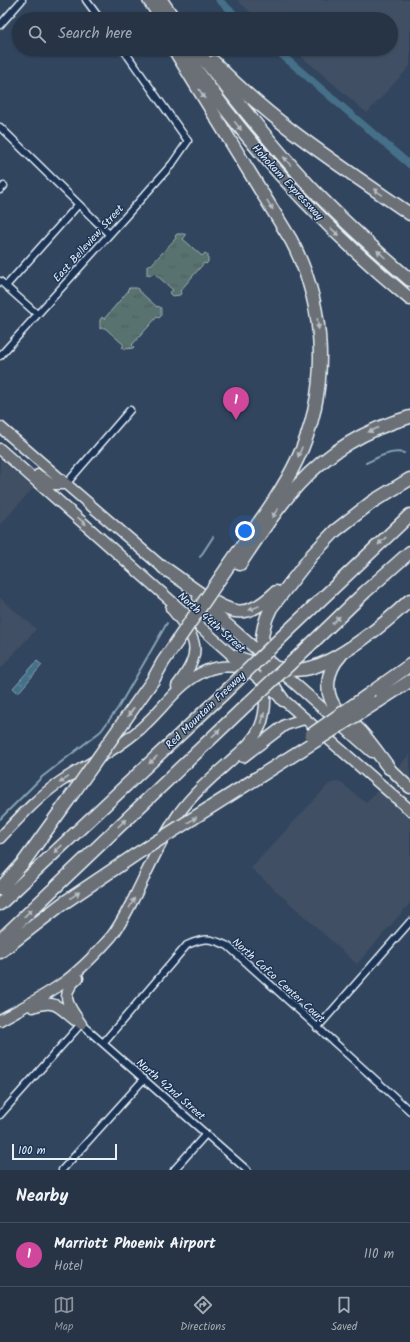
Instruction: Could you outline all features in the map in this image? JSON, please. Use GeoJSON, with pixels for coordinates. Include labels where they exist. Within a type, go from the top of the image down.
{"type":"FeatureCollection","features":[{"type":"Feature","properties":{"kind":"highway"},"geometry":{"type":"LineString","coordinates":[[142,0],[150,12]]}},
{"type":"Feature","properties":{"kind":"highway"},"geometry":{"type":"LineString","coordinates":[[149,0],[157,12]]}},
{"type":"Feature","properties":{"kind":"highway"},"geometry":{"type":"LineString","coordinates":[[161,0],[169,12]]}},
{"type":"Feature","properties":{"kind":"highway"},"geometry":{"type":"LineString","coordinates":[[167,0],[175,12]]}},
{"type":"Feature","properties":{"kind":"highway"},"geometry":{"type":"LineString","coordinates":[[178,56],[291,240],[308,279],[315,304],[318,324],[320,357],[319,383],[306,439],[287,479],[232,568]]}},
{"type":"Feature","properties":{"kind":"highway","name":"Hohokam Expressway"},"geometry":{"type":"LineString","coordinates":[[187,56],[227,113],[280,176],[342,239],[410,299]]}},
{"type":"Feature","properties":{"kind":"highway","name":"Hohokam Expressway"},"geometry":{"type":"LineString","coordinates":[[202,56],[254,122],[302,177],[360,235],[410,280]]}},
{"type":"Feature","properties":{"kind":"highway"},"geometry":{"type":"LineString","coordinates":[[209,56],[246,92],[292,131],[410,214]]}},
{"type":"Feature","properties":{"kind":"highway"},"geometry":{"type":"LineString","coordinates":[[0,889],[23,863],[153,680],[163,662],[232,568],[298,485],[314,469],[343,447],[365,434],[410,417]]}},
{"type":"Feature","properties":{"kind":"highway"},"geometry":{"type":"LineString","coordinates":[[163,567],[226,609],[239,612],[249,611],[262,605],[322,544],[346,522],[372,502],[410,479]]}},
{"type":"Feature","properties":{"kind":"highway","name":"Red Mountain Freeway"},"geometry":{"type":"LineString","coordinates":[[0,904],[410,515]]}},
{"type":"Feature","properties":{"kind":"highway"},"geometry":{"type":"LineString","coordinates":[[0,940],[365,592],[410,552]]}},
{"type":"Feature","properties":{"kind":"highway"},"geometry":{"type":"LineString","coordinates":[[283,700],[272,684],[265,665],[264,629],[267,615],[275,602],[304,564]]}},
{"type":"Feature","properties":{"kind":"highway"},"geometry":{"type":"LineString","coordinates":[[233,656],[265,665],[293,669],[311,667],[331,659],[353,645],[384,624],[410,600]]}},
{"type":"Feature","properties":{"kind":"highway"},"geometry":{"type":"LineString","coordinates":[[353,645],[338,658],[331,670],[328,681],[330,696],[337,709],[361,732],[389,768]]}},
{"type":"Feature","properties":{"kind":"highway"},"geometry":{"type":"LineString","coordinates":[[0,952],[62,904],[135,855],[230,796],[374,698],[410,665]]}},
{"type":"Feature","properties":{"kind":"highway"},"geometry":{"type":"LineString","coordinates":[[374,698],[410,681]]}},
{"type":"Feature","properties":{"kind":"main road","name":"North 44th Street"},"geometry":{"type":"LineString","coordinates":[[0,427],[245,639],[255,654],[265,665],[265,708],[262,721],[257,732],[246,746],[200,788]]}},
{"type":"Feature","properties":{"kind":"main road","name":"North 44th Street"},"geometry":{"type":"LineString","coordinates":[[0,448],[154,587],[410,810]]}},
{"type":"Feature","properties":{"kind":"main road"},"geometry":{"type":"LineString","coordinates":[[0,448],[51,484],[66,484],[66,499],[68,508]]}},
{"type":"Feature","properties":{"kind":"main road"},"geometry":{"type":"LineString","coordinates":[[153,718],[187,673],[195,651],[191,634],[154,587]]}},
{"type":"Feature","properties":{"kind":"main road"},"geometry":{"type":"LineString","coordinates":[[0,838],[49,790],[124,742],[153,718],[186,684],[202,672],[213,668],[226,666],[246,667],[265,665],[294,683],[356,736],[410,788]]}},
{"type":"Feature","properties":{"kind":"main road"},"geometry":{"type":"LineString","coordinates":[[81,1024],[68,1004],[68,990],[74,982],[94,963],[112,936],[132,903],[172,825],[185,805],[200,788],[281,728],[289,723],[304,719]]}},
{"type":"Feature","properties":{"kind":"main road"},"geometry":{"type":"LineString","coordinates":[[0,1020],[62,984],[112,936]]}},
{"type":"Feature","properties":{"kind":"main road"},"geometry":{"type":"LineString","coordinates":[[12,1013],[44,1003],[51,1004],[57,1006],[81,1024]]}},
{"type":"Feature","properties":{"kind":"street"},"geometry":{"type":"LineString","coordinates":[[0,25],[22,0]]}},
{"type":"Feature","properties":{"kind":"street"},"geometry":{"type":"LineString","coordinates":[[86,0],[95,12]]}},
{"type":"Feature","properties":{"kind":"street","name":"East Belleview Street"},"geometry":{"type":"LineString","coordinates":[[0,356],[172,164],[188,142],[127,56]]}},
{"type":"Feature","properties":{"kind":"street"},"geometry":{"type":"LineString","coordinates":[[0,127],[109,234]]}},
{"type":"Feature","properties":{"kind":"street"},"geometry":{"type":"LineString","coordinates":[[6,286],[78,205]]}},
{"type":"Feature","properties":{"kind":"street"},"geometry":{"type":"LineString","coordinates":[[0,281],[37,314]]}},
{"type":"Feature","properties":{"kind":"street"},"geometry":{"type":"LineString","coordinates":[[66,484],[130,410]]}},
{"type":"Feature","properties":{"kind":"street"},"geometry":{"type":"LineString","coordinates":[[317,1028],[410,922]]}},
{"type":"Feature","properties":{"kind":"street","name":"North Cofco Center Court"},"geometry":{"type":"LineString","coordinates":[[103,1043],[187,945],[200,939],[214,939],[228,946],[410,1111]]}},
{"type":"Feature","properties":{"kind":"street"},"geometry":{"type":"LineString","coordinates":[[0,1115],[81,1024]]}},
{"type":"Feature","properties":{"kind":"street","name":"North 42nd Street"},"geometry":{"type":"LineString","coordinates":[[81,1024],[247,1170]]}},
{"type":"Feature","properties":{"kind":"street"},"geometry":{"type":"LineString","coordinates":[[62,1170],[144,1079]]}},
{"type":"Feature","properties":{"kind":"street"},"geometry":{"type":"LineString","coordinates":[[174,1170],[206,1134]]}},
{"type":"Feature","properties":{"kind":"shaded area"},"geometry":{"type":"Polygon","coordinates":[[[237,0],[410,0],[410,66],[367,113],[301,56],[398,56],[398,12],[250,12],[237,0]]]}},
{"type":"Feature","properties":{"kind":"shaded area"},"geometry":{"type":"Polygon","coordinates":[[[0,459],[33,488],[0,525],[0,459]]]}},
{"type":"Feature","properties":{"kind":"shaded area"},"geometry":{"type":"Polygon","coordinates":[[[0,598],[36,629],[0,669],[0,598]]]}},
{"type":"Feature","properties":{"kind":"shaded area"},"geometry":{"type":"Polygon","coordinates":[[[410,754],[410,903],[357,964],[251,868],[329,784],[339,781],[366,803],[410,754]]]}},
{"type":"Feature","properties":{"kind":"green space"},"geometry":{"type":"Polygon","coordinates":[[[177,234],[186,235],[183,239],[202,256],[205,253],[208,255],[208,262],[206,264],[204,263],[180,291],[180,295],[172,296],[169,293],[173,290],[154,273],[147,276],[147,266],[149,264],[151,265],[176,238],[175,236],[177,234]]]}},
{"type":"Feature","properties":{"kind":"green space"},"geometry":{"type":"Polygon","coordinates":[[[129,288],[137,288],[157,307],[158,306],[161,308],[161,316],[159,318],[157,317],[132,345],[134,347],[133,348],[125,349],[122,347],[124,345],[105,328],[100,329],[100,320],[102,317],[104,319],[129,288]]]}},
{"type":"Feature","properties":{"kind":"water"},"geometry":{"type":"Polygon","coordinates":[[[37,661],[42,665],[18,693],[13,688],[37,661]]]}},
{"type":"Feature","properties":{"kind":"waterway"},"geometry":{"type":"LineString","coordinates":[[219,0],[232,12]]}},
{"type":"Feature","properties":{"kind":"waterway"},"geometry":{"type":"LineString","coordinates":[[283,56],[410,165]]}},
{"type":"Feature","properties":{"kind":"waterway"},"geometry":{"type":"LineString","coordinates":[[366,463],[389,453],[404,453]]}},
{"type":"Feature","properties":{"kind":"waterway"},"geometry":{"type":"LineString","coordinates":[[200,557],[213,537]]}},
{"type":"Feature","properties":{"kind":"waterway"},"geometry":{"type":"LineString","coordinates":[[0,819],[42,777],[101,731],[118,708],[167,623]]}},
{"type":"Feature","properties":{"kind":"place","name":"Marriott Phoenix Airport"},"geometry":{"type":"Point","coordinates":[236,420]}}]}
